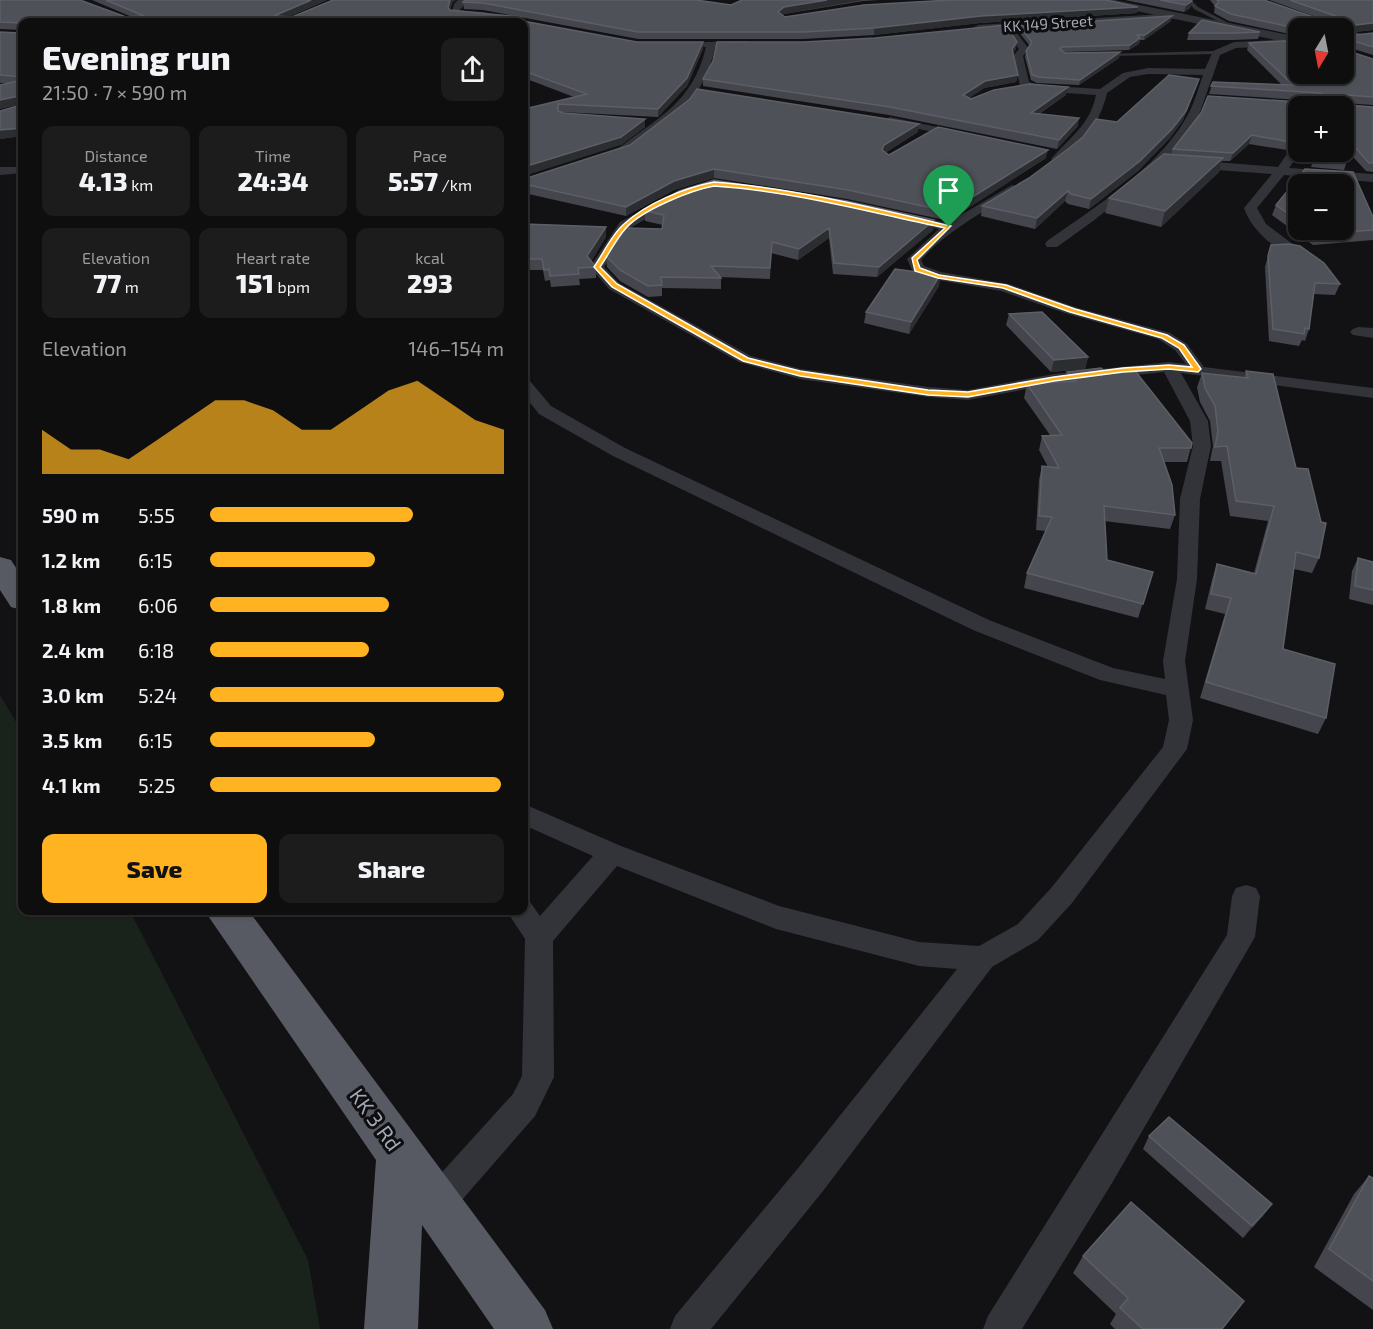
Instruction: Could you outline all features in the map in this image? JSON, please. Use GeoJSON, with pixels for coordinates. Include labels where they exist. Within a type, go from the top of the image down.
{"type":"FeatureCollection","features":[{"type":"Feature","properties":{"kind":"highway"},"geometry":{"type":"LineString","coordinates":[[0,567],[18,594]]}},
{"type":"Feature","properties":{"kind":"highway","name":"KK 3 Rd"},"geometry":{"type":"LineString","coordinates":[[229,915],[526,1329]]}},
{"type":"Feature","properties":{"kind":"highway"},"geometry":{"type":"LineString","coordinates":[[392,1329],[400,1154]]}},
{"type":"Feature","properties":{"kind":"street"},"geometry":{"type":"LineString","coordinates":[[464,0],[458,4],[454,13],[499,18]]}},
{"type":"Feature","properties":{"kind":"street"},"geometry":{"type":"LineString","coordinates":[[1098,0],[1288,39]]}},
{"type":"Feature","properties":{"kind":"street","name":"KK 149 Street"},"geometry":{"type":"LineString","coordinates":[[968,29],[1180,16]]}},
{"type":"Feature","properties":{"kind":"street"},"geometry":{"type":"LineString","coordinates":[[1008,26],[1024,49],[1018,57],[1024,84],[1029,87]]}},
{"type":"Feature","properties":{"kind":"street"},"geometry":{"type":"LineString","coordinates":[[1354,34],[1362,36],[1354,37]]}},
{"type":"Feature","properties":{"kind":"street"},"geometry":{"type":"LineString","coordinates":[[1052,244],[1095,213],[1174,144],[1205,100],[1209,72],[1216,53],[1234,45],[1288,42]]}},
{"type":"Feature","properties":{"kind":"street"},"geometry":{"type":"LineString","coordinates":[[662,45],[757,44]]}},
{"type":"Feature","properties":{"kind":"street"},"geometry":{"type":"LineString","coordinates":[[611,155],[638,141],[653,122],[679,109],[698,91],[711,45]]}},
{"type":"Feature","properties":{"kind":"street"},"geometry":{"type":"LineString","coordinates":[[1011,90],[1029,87],[1102,92],[1127,75],[1148,71],[1209,72]]}},
{"type":"Feature","properties":{"kind":"street"},"geometry":{"type":"LineString","coordinates":[[1043,169],[1080,140],[1092,121],[1102,92]]}},
{"type":"Feature","properties":{"kind":"street"},"geometry":{"type":"LineString","coordinates":[[878,118],[977,139]]}},
{"type":"Feature","properties":{"kind":"street"},"geometry":{"type":"LineString","coordinates":[[916,141],[933,130]]}},
{"type":"Feature","properties":{"kind":"street"},"geometry":{"type":"LineString","coordinates":[[1043,152],[1061,155]]}},
{"type":"Feature","properties":{"kind":"street"},"geometry":{"type":"LineString","coordinates":[[1288,161],[1250,208],[1251,215],[1265,230],[1293,251]]}},
{"type":"Feature","properties":{"kind":"street"},"geometry":{"type":"LineString","coordinates":[[1156,162],[1373,178]]}},
{"type":"Feature","properties":{"kind":"street"},"geometry":{"type":"LineString","coordinates":[[0,171],[18,170]]}},
{"type":"Feature","properties":{"kind":"street"},"geometry":{"type":"LineString","coordinates":[[1024,182],[949,227],[914,260],[918,269],[938,276],[1004,286],[1073,310],[1164,336],[1181,346],[1198,369]]}},
{"type":"Feature","properties":{"kind":"street"},"geometry":{"type":"LineString","coordinates":[[684,192],[654,206],[625,225],[597,267],[614,286],[746,359],[800,374],[928,393],[968,395],[1054,379],[1169,367],[1373,393]]}},
{"type":"Feature","properties":{"kind":"street"},"geometry":{"type":"LineString","coordinates":[[892,215],[949,227]]}},
{"type":"Feature","properties":{"kind":"street"},"geometry":{"type":"LineString","coordinates":[[688,1329],[811,1179],[982,958],[1028,932],[1062,895],[1175,749],[1181,720],[1174,661],[1187,579],[1190,499],[1202,446],[1199,421],[1169,367]]}},
{"type":"Feature","properties":{"kind":"street"},"geometry":{"type":"LineString","coordinates":[[528,390],[545,410],[619,452],[981,625],[1108,675],[1177,689]]}},
{"type":"Feature","properties":{"kind":"street"},"geometry":{"type":"LineString","coordinates":[[528,816],[612,853],[776,917],[919,954],[982,958]]}},
{"type":"Feature","properties":{"kind":"street"},"geometry":{"type":"LineString","coordinates":[[539,936],[612,853]]}},
{"type":"Feature","properties":{"kind":"street"},"geometry":{"type":"LineString","coordinates":[[1001,1329],[1100,1171],[1240,937],[1246,896]]}},
{"type":"Feature","properties":{"kind":"street"},"geometry":{"type":"LineString","coordinates":[[436,1204],[524,1105],[538,1077],[539,936],[524,915]]}},
{"type":"Feature","properties":{"kind":"lane"},"geometry":{"type":"LineString","coordinates":[[1189,0],[1202,12],[1234,27]]}},
{"type":"Feature","properties":{"kind":"lane"},"geometry":{"type":"LineString","coordinates":[[1099,54],[1216,53]]}},
{"type":"Feature","properties":{"kind":"shaded area"},"geometry":{"type":"Polygon","coordinates":[[[0,695],[18,725],[18,915],[132,915],[308,1260],[320,1329],[0,1329],[0,695]]]}},
{"type":"Feature","properties":{"kind":"building"},"geometry":{"type":"Polygon","coordinates":[[[0,0],[80,0],[126,17],[144,16],[106,0],[311,0],[274,16],[292,17],[333,0],[450,0],[448,8],[450,10],[522,18],[18,18],[18,23],[0,22],[0,0]]]}},
{"type":"Feature","properties":{"kind":"building"},"geometry":{"type":"Polygon","coordinates":[[[465,0],[696,0],[731,5],[742,0],[827,0],[784,7],[778,12],[785,17],[864,5],[950,0],[1106,0],[1138,7],[981,16],[874,28],[803,32],[638,32],[483,3],[463,2],[465,0]]]}},
{"type":"Feature","properties":{"kind":"building"},"geometry":{"type":"Polygon","coordinates":[[[1160,0],[1191,0],[1192,1],[1186,5],[1160,0]]]}},
{"type":"Feature","properties":{"kind":"building"},"geometry":{"type":"Polygon","coordinates":[[[1217,0],[1264,0],[1316,18],[1288,18],[1288,27],[1231,14],[1215,6],[1219,2],[1217,0]]]}},
{"type":"Feature","properties":{"kind":"building"},"geometry":{"type":"Polygon","coordinates":[[[1290,0],[1373,0],[1373,23],[1354,25],[1354,18],[1341,18],[1290,0]]]}},
{"type":"Feature","properties":{"kind":"building"},"geometry":{"type":"Polygon","coordinates":[[[1172,16],[1145,35],[1137,35],[1140,38],[1130,45],[1062,47],[1060,49],[1065,53],[1120,52],[1080,80],[1032,75],[1026,51],[1032,42],[1019,26],[1172,16]]]}},
{"type":"Feature","properties":{"kind":"building"},"geometry":{"type":"Polygon","coordinates":[[[1202,20],[1260,32],[1189,33],[1202,20]]]}},
{"type":"Feature","properties":{"kind":"building"},"geometry":{"type":"Polygon","coordinates":[[[528,22],[637,42],[703,42],[687,78],[658,109],[558,104],[558,111],[563,113],[645,119],[621,137],[528,166],[528,108],[587,94],[528,72],[528,22]]]}},
{"type":"Feature","properties":{"kind":"building"},"geometry":{"type":"Polygon","coordinates":[[[1006,25],[1017,42],[1012,49],[1018,75],[985,81],[963,95],[971,99],[994,90],[1030,84],[1068,87],[1031,113],[1079,118],[1059,140],[890,107],[703,79],[713,61],[717,42],[804,42],[875,38],[1006,25]]]}},
{"type":"Feature","properties":{"kind":"building"},"geometry":{"type":"Polygon","coordinates":[[[0,32],[18,33],[18,77],[0,75],[0,32]]]}},
{"type":"Feature","properties":{"kind":"building"},"geometry":{"type":"Polygon","coordinates":[[[1373,33],[1373,47],[1354,41],[1354,35],[1373,33]]]}},
{"type":"Feature","properties":{"kind":"building"},"geometry":{"type":"Polygon","coordinates":[[[1288,41],[1288,80],[1249,43],[1288,41]]]}},
{"type":"Feature","properties":{"kind":"building"},"geometry":{"type":"Polygon","coordinates":[[[1354,53],[1373,59],[1373,97],[1324,96],[1320,93],[1211,86],[1213,82],[1293,85],[1354,84],[1354,53]]]}},
{"type":"Feature","properties":{"kind":"building"},"geometry":{"type":"Polygon","coordinates":[[[1169,75],[1199,79],[1186,111],[1172,129],[1140,161],[1091,199],[1071,194],[1068,191],[1037,218],[982,206],[1029,178],[1068,149],[1083,137],[1096,119],[1117,122],[1169,75]]]}},
{"type":"Feature","properties":{"kind":"building"},"geometry":{"type":"Polygon","coordinates":[[[18,81],[18,96],[0,100],[0,85],[18,81]]]}},
{"type":"Feature","properties":{"kind":"building"},"geometry":{"type":"Polygon","coordinates":[[[697,89],[919,124],[884,145],[882,150],[889,155],[938,127],[1048,150],[963,203],[956,202],[946,211],[848,190],[714,169],[674,181],[626,207],[528,185],[528,178],[630,145],[690,99],[697,89]]]}},
{"type":"Feature","properties":{"kind":"building"},"geometry":{"type":"Polygon","coordinates":[[[1208,96],[1288,101],[1288,142],[1252,135],[1233,153],[1173,149],[1201,113],[1208,96]]]}},
{"type":"Feature","properties":{"kind":"building"},"geometry":{"type":"Polygon","coordinates":[[[18,106],[18,128],[0,130],[0,111],[18,106]]]}},
{"type":"Feature","properties":{"kind":"building"},"geometry":{"type":"Polygon","coordinates":[[[1354,106],[1373,107],[1373,163],[1369,163],[1354,146],[1354,106]]]}},
{"type":"Feature","properties":{"kind":"building"},"geometry":{"type":"Polygon","coordinates":[[[1164,154],[1223,158],[1165,211],[1109,198],[1164,154]]]}},
{"type":"Feature","properties":{"kind":"building"},"geometry":{"type":"Polygon","coordinates":[[[1305,169],[1353,172],[1354,174],[1301,174],[1305,169]]]}},
{"type":"Feature","properties":{"kind":"building"},"geometry":{"type":"Polygon","coordinates":[[[1354,174],[1373,217],[1373,230],[1354,231],[1354,174]]]}},
{"type":"Feature","properties":{"kind":"building"},"geometry":{"type":"Polygon","coordinates":[[[714,180],[847,201],[934,220],[879,267],[834,263],[829,228],[799,249],[772,242],[770,268],[711,266],[721,278],[661,277],[662,285],[648,286],[620,270],[606,256],[626,228],[662,229],[664,215],[645,211],[679,191],[714,180]]]}},
{"type":"Feature","properties":{"kind":"building"},"geometry":{"type":"Polygon","coordinates":[[[1288,190],[1288,213],[1276,205],[1288,190]]]}},
{"type":"Feature","properties":{"kind":"building"},"geometry":{"type":"Polygon","coordinates":[[[528,224],[606,227],[587,256],[596,267],[578,268],[579,274],[550,276],[549,269],[544,270],[542,259],[528,259],[528,224]]]}},
{"type":"Feature","properties":{"kind":"building"},"geometry":{"type":"Polygon","coordinates":[[[1271,245],[1300,246],[1324,263],[1340,284],[1315,283],[1309,329],[1305,328],[1304,334],[1273,329],[1268,256],[1271,245]]]}},
{"type":"Feature","properties":{"kind":"building"},"geometry":{"type":"Polygon","coordinates":[[[895,269],[940,275],[911,322],[866,312],[895,269]]]}},
{"type":"Feature","properties":{"kind":"building"},"geometry":{"type":"Polygon","coordinates":[[[1042,312],[1088,357],[1054,360],[1009,314],[1042,312]]]}},
{"type":"Feature","properties":{"kind":"building"},"geometry":{"type":"Polygon","coordinates":[[[1101,368],[1107,373],[1136,372],[1192,443],[1191,448],[1159,448],[1172,485],[1175,515],[1104,506],[1107,560],[1153,572],[1143,604],[1027,573],[1052,517],[1039,516],[1042,466],[1059,468],[1042,436],[1062,435],[1027,384],[1076,381],[1067,372],[1101,368]]]}},
{"type":"Feature","properties":{"kind":"building"},"geometry":{"type":"Polygon","coordinates":[[[1246,371],[1273,374],[1296,468],[1308,469],[1321,522],[1326,523],[1319,558],[1296,552],[1283,649],[1335,664],[1326,718],[1206,682],[1231,598],[1211,594],[1217,564],[1256,574],[1274,506],[1236,501],[1227,446],[1215,447],[1218,431],[1215,406],[1205,388],[1202,373],[1248,378],[1246,371]]]}},
{"type":"Feature","properties":{"kind":"building"},"geometry":{"type":"Polygon","coordinates":[[[1358,558],[1373,562],[1373,590],[1355,586],[1358,558]]]}},
{"type":"Feature","properties":{"kind":"building"},"geometry":{"type":"Polygon","coordinates":[[[1169,1117],[1272,1204],[1252,1226],[1149,1136],[1169,1117]]]}},
{"type":"Feature","properties":{"kind":"building"},"geometry":{"type":"Polygon","coordinates":[[[1369,1176],[1373,1178],[1373,1281],[1329,1249],[1369,1176]]]}},
{"type":"Feature","properties":{"kind":"building"},"geometry":{"type":"Polygon","coordinates":[[[1131,1202],[1244,1301],[1222,1329],[1143,1329],[1120,1308],[1128,1298],[1083,1256],[1131,1202]]]}},
{"type":"Feature","properties":{"kind":"route"},"geometry":{"type":"LineString","coordinates":[[714,184],[847,205],[949,227],[914,260],[918,269],[975,284],[1004,286],[1073,310],[1164,336],[1181,346],[1198,369],[1169,367],[1123,370],[1054,379],[968,395],[928,393],[800,374],[746,359],[614,286],[597,267],[625,225],[654,206],[694,188],[714,184]]}}]}
